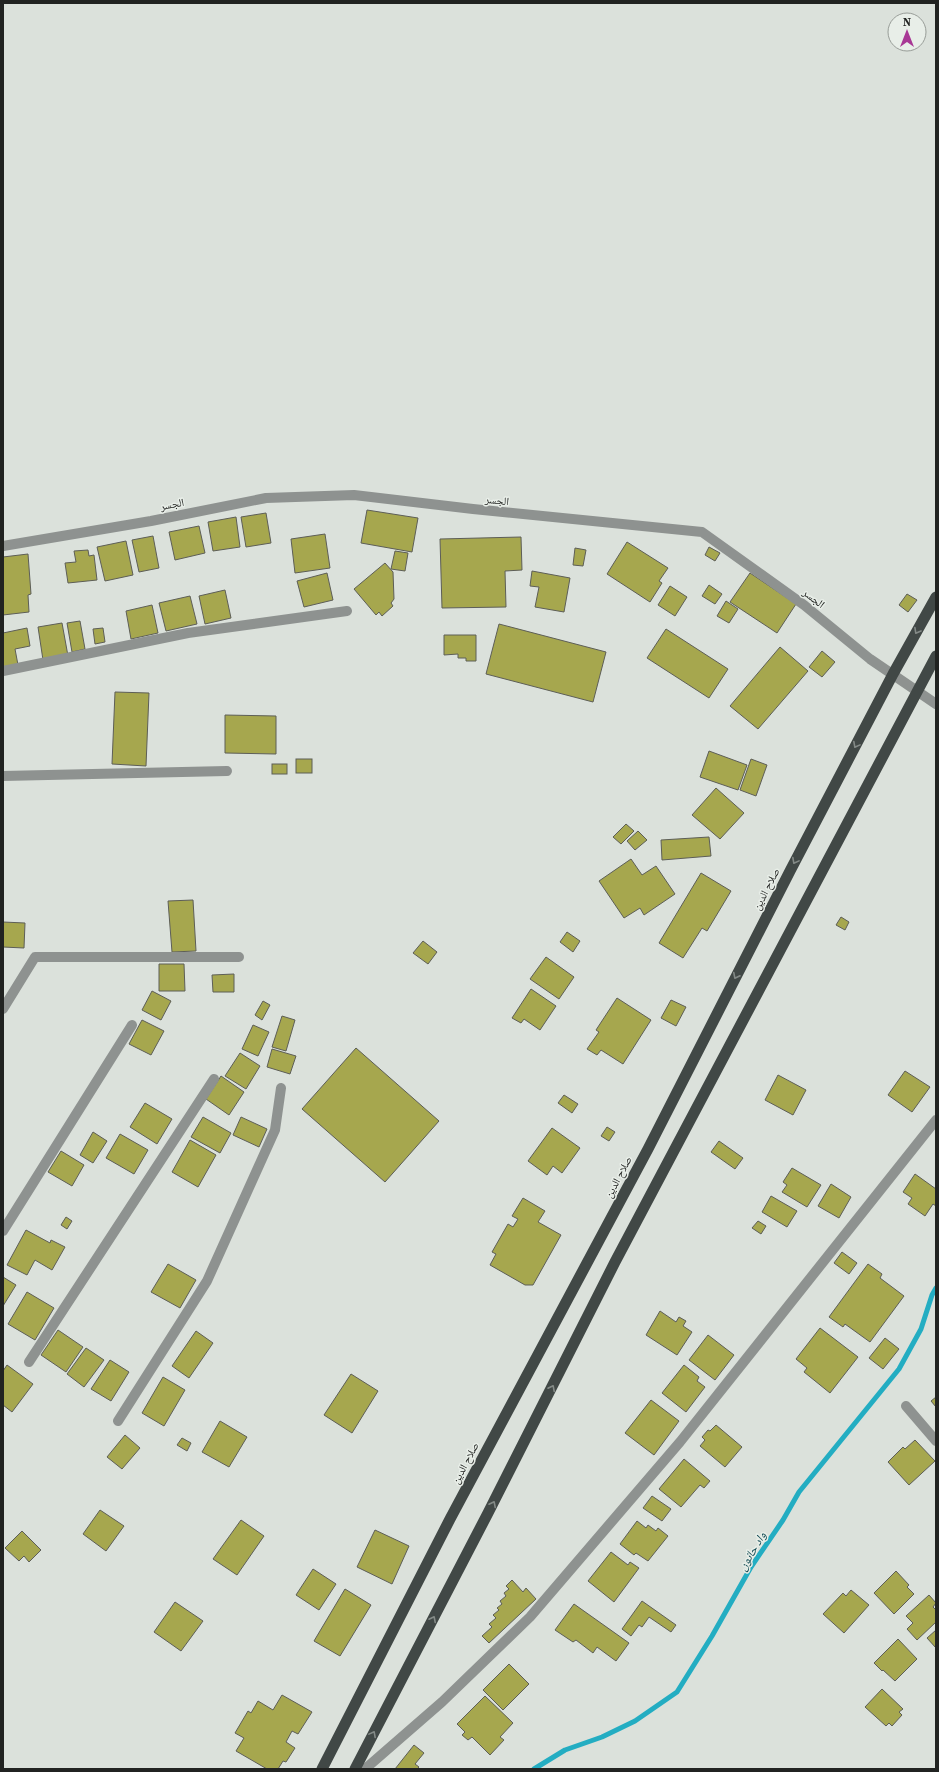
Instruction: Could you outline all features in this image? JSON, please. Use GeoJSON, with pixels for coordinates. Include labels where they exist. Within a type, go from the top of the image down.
{"type":"FeatureCollection","features":[{"type":"Feature","properties":{"kind":"highway","name":"صلاح الدين"},"geometry":{"type":"LineString","coordinates":[[322,1769],[450,1519],[648,1149],[790,871],[893,674],[936,597]]}},
{"type":"Feature","properties":{"kind":"highway"},"geometry":{"type":"LineString","coordinates":[[355,1769],[488,1513],[615,1262],[936,656]]}},
{"type":"Feature","properties":{"kind":"street","name":"الجسر"},"geometry":{"type":"LineString","coordinates":[[3,546],[151,521],[266,498],[354,495],[473,509],[702,532],[804,605],[870,659],[936,704]]}},
{"type":"Feature","properties":{"kind":"street"},"geometry":{"type":"LineString","coordinates":[[3,671],[188,633],[347,611]]}},
{"type":"Feature","properties":{"kind":"street"},"geometry":{"type":"LineString","coordinates":[[3,776],[227,771]]}},
{"type":"Feature","properties":{"kind":"street"},"geometry":{"type":"LineString","coordinates":[[3,1009],[35,957],[239,957]]}},
{"type":"Feature","properties":{"kind":"street"},"geometry":{"type":"LineString","coordinates":[[3,1231],[132,1025]]}},
{"type":"Feature","properties":{"kind":"street"},"geometry":{"type":"LineString","coordinates":[[29,1362],[214,1079]]}},
{"type":"Feature","properties":{"kind":"street"},"geometry":{"type":"LineString","coordinates":[[118,1421],[207,1281],[275,1130],[281,1088]]}},
{"type":"Feature","properties":{"kind":"street"},"geometry":{"type":"LineString","coordinates":[[365,1769],[442,1702],[530,1617],[685,1435],[936,1120]]}},
{"type":"Feature","properties":{"kind":"street"},"geometry":{"type":"LineString","coordinates":[[906,1406],[936,1441]]}},
{"type":"Feature","properties":{"kind":"building"},"geometry":{"type":"Polygon","coordinates":[[[367,510],[418,518],[412,552],[361,543],[367,510]]]}},
{"type":"Feature","properties":{"kind":"building"},"geometry":{"type":"Polygon","coordinates":[[[266,513],[271,543],[246,547],[241,517],[266,513]]]}},
{"type":"Feature","properties":{"kind":"building"},"geometry":{"type":"Polygon","coordinates":[[[236,517],[240,547],[213,551],[208,522],[236,517]]]}},
{"type":"Feature","properties":{"kind":"building"},"geometry":{"type":"Polygon","coordinates":[[[199,526],[205,553],[175,560],[169,532],[199,526]]]}},
{"type":"Feature","properties":{"kind":"building"},"geometry":{"type":"Polygon","coordinates":[[[325,534],[330,568],[295,573],[291,539],[325,534]]]}},
{"type":"Feature","properties":{"kind":"building"},"geometry":{"type":"Polygon","coordinates":[[[153,536],[159,568],[139,572],[132,540],[153,536]]]}},
{"type":"Feature","properties":{"kind":"building"},"geometry":{"type":"Polygon","coordinates":[[[521,537],[522,570],[505,571],[506,607],[442,608],[440,539],[521,537]]]}},
{"type":"Feature","properties":{"kind":"building"},"geometry":{"type":"Polygon","coordinates":[[[126,541],[133,575],[105,581],[97,547],[126,541]]]}},
{"type":"Feature","properties":{"kind":"building"},"geometry":{"type":"Polygon","coordinates":[[[627,542],[668,568],[659,581],[662,583],[650,602],[607,574],[627,542]]]}},
{"type":"Feature","properties":{"kind":"building"},"geometry":{"type":"Polygon","coordinates":[[[709,547],[720,553],[715,561],[705,555],[709,547]]]}},
{"type":"Feature","properties":{"kind":"building"},"geometry":{"type":"Polygon","coordinates":[[[575,548],[586,550],[583,566],[573,565],[575,548]]]}},
{"type":"Feature","properties":{"kind":"building"},"geometry":{"type":"Polygon","coordinates":[[[88,550],[89,556],[94,555],[97,580],[68,583],[65,563],[76,562],[74,551],[88,550]]]}},
{"type":"Feature","properties":{"kind":"building"},"geometry":{"type":"Polygon","coordinates":[[[395,551],[408,553],[405,571],[391,569],[395,551]]]}},
{"type":"Feature","properties":{"kind":"building"},"geometry":{"type":"Polygon","coordinates":[[[28,554],[31,594],[28,595],[29,612],[3,615],[3,557],[28,554]]]}},
{"type":"Feature","properties":{"kind":"building"},"geometry":{"type":"Polygon","coordinates":[[[385,563],[393,572],[394,599],[391,603],[393,606],[382,616],[379,612],[376,615],[354,589],[385,563]]]}},
{"type":"Feature","properties":{"kind":"building"},"geometry":{"type":"Polygon","coordinates":[[[532,571],[570,578],[564,612],[535,607],[539,587],[530,586],[532,571]]]}},
{"type":"Feature","properties":{"kind":"building"},"geometry":{"type":"Polygon","coordinates":[[[327,573],[333,600],[304,607],[297,581],[327,573]]]}},
{"type":"Feature","properties":{"kind":"building"},"geometry":{"type":"Polygon","coordinates":[[[750,573],[796,604],[777,633],[730,602],[750,573]]]}},
{"type":"Feature","properties":{"kind":"building"},"geometry":{"type":"Polygon","coordinates":[[[709,585],[722,594],[715,604],[702,596],[709,585]]]}},
{"type":"Feature","properties":{"kind":"building"},"geometry":{"type":"Polygon","coordinates":[[[670,586],[687,597],[675,616],[658,605],[670,586]]]}},
{"type":"Feature","properties":{"kind":"building"},"geometry":{"type":"Polygon","coordinates":[[[225,590],[231,618],[205,624],[199,596],[225,590]]]}},
{"type":"Feature","properties":{"kind":"building"},"geometry":{"type":"Polygon","coordinates":[[[907,594],[917,600],[908,612],[899,605],[907,594]]]}},
{"type":"Feature","properties":{"kind":"building"},"geometry":{"type":"Polygon","coordinates":[[[190,596],[197,624],[166,631],[159,603],[190,596]]]}},
{"type":"Feature","properties":{"kind":"building"},"geometry":{"type":"Polygon","coordinates":[[[726,601],[738,609],[729,623],[717,616],[726,601]]]}},
{"type":"Feature","properties":{"kind":"building"},"geometry":{"type":"Polygon","coordinates":[[[152,605],[158,633],[131,639],[126,611],[152,605]]]}},
{"type":"Feature","properties":{"kind":"building"},"geometry":{"type":"Polygon","coordinates":[[[80,621],[85,649],[72,652],[67,623],[80,621]]]}},
{"type":"Feature","properties":{"kind":"building"},"geometry":{"type":"Polygon","coordinates":[[[62,623],[68,656],[43,660],[38,627],[62,623]]]}},
{"type":"Feature","properties":{"kind":"building"},"geometry":{"type":"Polygon","coordinates":[[[499,624],[606,652],[593,702],[486,674],[499,624]]]}},
{"type":"Feature","properties":{"kind":"building"},"geometry":{"type":"Polygon","coordinates":[[[27,628],[30,646],[15,649],[18,665],[3,668],[3,633],[27,628]]]}},
{"type":"Feature","properties":{"kind":"building"},"geometry":{"type":"Polygon","coordinates":[[[103,628],[105,642],[95,644],[93,629],[103,628]]]}},
{"type":"Feature","properties":{"kind":"building"},"geometry":{"type":"Polygon","coordinates":[[[666,629],[728,669],[709,698],[647,658],[666,629]]]}},
{"type":"Feature","properties":{"kind":"building"},"geometry":{"type":"Polygon","coordinates":[[[444,635],[476,635],[476,661],[466,661],[466,658],[458,658],[458,654],[444,655],[444,635]]]}},
{"type":"Feature","properties":{"kind":"building"},"geometry":{"type":"Polygon","coordinates":[[[780,647],[808,671],[758,729],[730,706],[780,647]]]}},
{"type":"Feature","properties":{"kind":"building"},"geometry":{"type":"Polygon","coordinates":[[[822,651],[835,662],[822,677],[809,667],[822,651]]]}},
{"type":"Feature","properties":{"kind":"building"},"geometry":{"type":"Polygon","coordinates":[[[115,692],[149,693],[146,766],[112,764],[115,692]]]}},
{"type":"Feature","properties":{"kind":"building"},"geometry":{"type":"Polygon","coordinates":[[[225,715],[276,716],[276,754],[225,753],[225,715]]]}},
{"type":"Feature","properties":{"kind":"building"},"geometry":{"type":"Polygon","coordinates":[[[709,751],[747,765],[738,790],[700,777],[709,751]]]}},
{"type":"Feature","properties":{"kind":"building"},"geometry":{"type":"Polygon","coordinates":[[[296,759],[312,759],[312,773],[296,773],[296,759]]]}},
{"type":"Feature","properties":{"kind":"building"},"geometry":{"type":"Polygon","coordinates":[[[751,759],[767,765],[756,796],[740,790],[751,759]]]}},
{"type":"Feature","properties":{"kind":"building"},"geometry":{"type":"Polygon","coordinates":[[[272,764],[287,764],[287,774],[272,774],[272,764]]]}},
{"type":"Feature","properties":{"kind":"building"},"geometry":{"type":"Polygon","coordinates":[[[716,788],[744,813],[720,839],[692,815],[716,788]]]}},
{"type":"Feature","properties":{"kind":"building"},"geometry":{"type":"Polygon","coordinates":[[[626,824],[634,831],[621,844],[613,837],[626,824]]]}},
{"type":"Feature","properties":{"kind":"building"},"geometry":{"type":"Polygon","coordinates":[[[638,831],[647,840],[635,850],[627,841],[638,831]]]}},
{"type":"Feature","properties":{"kind":"building"},"geometry":{"type":"Polygon","coordinates":[[[709,837],[711,856],[662,860],[661,840],[709,837]]]}},
{"type":"Feature","properties":{"kind":"building"},"geometry":{"type":"Polygon","coordinates":[[[631,859],[642,875],[656,866],[675,894],[644,915],[640,908],[624,918],[599,881],[631,859]]]}},
{"type":"Feature","properties":{"kind":"building"},"geometry":{"type":"Polygon","coordinates":[[[701,873],[731,891],[707,931],[702,928],[683,958],[659,943],[701,873]]]}},
{"type":"Feature","properties":{"kind":"building"},"geometry":{"type":"Polygon","coordinates":[[[193,900],[196,951],[172,952],[168,901],[193,900]]]}},
{"type":"Feature","properties":{"kind":"building"},"geometry":{"type":"Polygon","coordinates":[[[841,917],[849,922],[845,930],[836,925],[841,917]]]}},
{"type":"Feature","properties":{"kind":"building"},"geometry":{"type":"Polygon","coordinates":[[[3,922],[25,923],[24,948],[3,947],[3,922]]]}},
{"type":"Feature","properties":{"kind":"building"},"geometry":{"type":"Polygon","coordinates":[[[567,932],[580,941],[573,952],[560,942],[567,932]]]}},
{"type":"Feature","properties":{"kind":"building"},"geometry":{"type":"Polygon","coordinates":[[[423,941],[437,952],[428,964],[413,953],[423,941]]]}},
{"type":"Feature","properties":{"kind":"building"},"geometry":{"type":"Polygon","coordinates":[[[546,957],[574,977],[559,999],[530,979],[546,957]]]}},
{"type":"Feature","properties":{"kind":"building"},"geometry":{"type":"Polygon","coordinates":[[[159,964],[184,964],[185,991],[159,991],[159,964]]]}},
{"type":"Feature","properties":{"kind":"building"},"geometry":{"type":"Polygon","coordinates":[[[234,974],[234,992],[213,992],[212,975],[234,974]]]}},
{"type":"Feature","properties":{"kind":"building"},"geometry":{"type":"Polygon","coordinates":[[[531,989],[556,1006],[540,1030],[524,1019],[521,1023],[512,1018],[531,989]]]}},
{"type":"Feature","properties":{"kind":"building"},"geometry":{"type":"Polygon","coordinates":[[[152,991],[171,1001],[161,1020],[142,1010],[152,991]]]}},
{"type":"Feature","properties":{"kind":"building"},"geometry":{"type":"Polygon","coordinates":[[[617,998],[651,1020],[623,1064],[601,1050],[597,1055],[587,1049],[599,1032],[596,1030],[617,998]]]}},
{"type":"Feature","properties":{"kind":"building"},"geometry":{"type":"Polygon","coordinates":[[[671,1000],[686,1007],[676,1026],[661,1018],[671,1000]]]}},
{"type":"Feature","properties":{"kind":"building"},"geometry":{"type":"Polygon","coordinates":[[[263,1001],[270,1005],[262,1020],[255,1015],[263,1001]]]}},
{"type":"Feature","properties":{"kind":"building"},"geometry":{"type":"Polygon","coordinates":[[[282,1016],[295,1020],[286,1051],[272,1047],[282,1016]]]}},
{"type":"Feature","properties":{"kind":"building"},"geometry":{"type":"Polygon","coordinates":[[[142,1020],[164,1031],[151,1055],[129,1044],[142,1020]]]}},
{"type":"Feature","properties":{"kind":"building"},"geometry":{"type":"Polygon","coordinates":[[[253,1025],[269,1032],[258,1056],[242,1049],[253,1025]]]}},
{"type":"Feature","properties":{"kind":"building"},"geometry":{"type":"Polygon","coordinates":[[[356,1048],[439,1121],[385,1182],[302,1109],[356,1048]]]}},
{"type":"Feature","properties":{"kind":"building"},"geometry":{"type":"Polygon","coordinates":[[[272,1049],[296,1056],[290,1074],[267,1067],[272,1049]]]}},
{"type":"Feature","properties":{"kind":"building"},"geometry":{"type":"Polygon","coordinates":[[[240,1053],[260,1066],[246,1089],[225,1076],[240,1053]]]}},
{"type":"Feature","properties":{"kind":"building"},"geometry":{"type":"Polygon","coordinates":[[[905,1071],[930,1087],[912,1112],[888,1095],[905,1071]]]}},
{"type":"Feature","properties":{"kind":"building"},"geometry":{"type":"Polygon","coordinates":[[[778,1075],[806,1090],[793,1115],[765,1100],[778,1075]]]}},
{"type":"Feature","properties":{"kind":"building"},"geometry":{"type":"Polygon","coordinates":[[[221,1076],[244,1092],[229,1115],[206,1099],[221,1076]]]}},
{"type":"Feature","properties":{"kind":"building"},"geometry":{"type":"Polygon","coordinates":[[[564,1095],[578,1104],[572,1113],[558,1103],[564,1095]]]}},
{"type":"Feature","properties":{"kind":"building"},"geometry":{"type":"Polygon","coordinates":[[[145,1103],[172,1119],[157,1144],[130,1127],[145,1103]]]}},
{"type":"Feature","properties":{"kind":"building"},"geometry":{"type":"Polygon","coordinates":[[[203,1117],[231,1133],[220,1153],[191,1137],[203,1117]]]}},
{"type":"Feature","properties":{"kind":"building"},"geometry":{"type":"Polygon","coordinates":[[[241,1117],[267,1129],[259,1147],[233,1135],[241,1117]]]}},
{"type":"Feature","properties":{"kind":"building"},"geometry":{"type":"Polygon","coordinates":[[[607,1127],[615,1132],[609,1141],[601,1136],[607,1127]]]}},
{"type":"Feature","properties":{"kind":"building"},"geometry":{"type":"Polygon","coordinates":[[[552,1128],[580,1148],[562,1173],[553,1166],[547,1175],[528,1161],[552,1128]]]}},
{"type":"Feature","properties":{"kind":"building"},"geometry":{"type":"Polygon","coordinates":[[[93,1132],[107,1141],[93,1163],[80,1155],[93,1132]]]}},
{"type":"Feature","properties":{"kind":"building"},"geometry":{"type":"Polygon","coordinates":[[[120,1134],[148,1150],[134,1174],[106,1158],[120,1134]]]}},
{"type":"Feature","properties":{"kind":"building"},"geometry":{"type":"Polygon","coordinates":[[[190,1140],[216,1155],[198,1187],[172,1172],[190,1140]]]}},
{"type":"Feature","properties":{"kind":"building"},"geometry":{"type":"Polygon","coordinates":[[[719,1141],[743,1158],[735,1169],[711,1152],[719,1141]]]}},
{"type":"Feature","properties":{"kind":"building"},"geometry":{"type":"Polygon","coordinates":[[[61,1151],[84,1165],[72,1186],[48,1172],[61,1151]]]}},
{"type":"Feature","properties":{"kind":"building"},"geometry":{"type":"Polygon","coordinates":[[[792,1168],[821,1185],[807,1207],[782,1192],[787,1185],[783,1182],[792,1168]]]}},
{"type":"Feature","properties":{"kind":"building"},"geometry":{"type":"Polygon","coordinates":[[[915,1174],[936,1189],[936,1206],[933,1204],[925,1216],[908,1204],[912,1198],[903,1192],[915,1174]]]}},
{"type":"Feature","properties":{"kind":"building"},"geometry":{"type":"Polygon","coordinates":[[[831,1184],[851,1197],[839,1218],[818,1206],[831,1184]]]}},
{"type":"Feature","properties":{"kind":"building"},"geometry":{"type":"Polygon","coordinates":[[[771,1196],[797,1211],[787,1227],[762,1212],[771,1196]]]}},
{"type":"Feature","properties":{"kind":"building"},"geometry":{"type":"Polygon","coordinates":[[[523,1198],[545,1211],[538,1222],[561,1235],[533,1285],[525,1285],[490,1265],[496,1254],[492,1252],[508,1224],[513,1227],[518,1219],[512,1216],[523,1198]]]}},
{"type":"Feature","properties":{"kind":"building"},"geometry":{"type":"Polygon","coordinates":[[[66,1217],[72,1221],[67,1229],[61,1225],[66,1217]]]}},
{"type":"Feature","properties":{"kind":"building"},"geometry":{"type":"Polygon","coordinates":[[[758,1221],[766,1226],[761,1234],[752,1228],[758,1221]]]}},
{"type":"Feature","properties":{"kind":"building"},"geometry":{"type":"Polygon","coordinates":[[[26,1230],[50,1243],[51,1240],[65,1247],[52,1270],[35,1260],[27,1275],[7,1265],[26,1230]]]}},
{"type":"Feature","properties":{"kind":"building"},"geometry":{"type":"Polygon","coordinates":[[[842,1252],[857,1263],[849,1274],[834,1263],[842,1252]]]}},
{"type":"Feature","properties":{"kind":"building"},"geometry":{"type":"Polygon","coordinates":[[[168,1264],[196,1280],[180,1308],[151,1292],[168,1264]]]}},
{"type":"Feature","properties":{"kind":"building"},"geometry":{"type":"Polygon","coordinates":[[[868,1264],[882,1274],[880,1278],[904,1296],[870,1342],[845,1324],[843,1327],[829,1317],[868,1264]]]}},
{"type":"Feature","properties":{"kind":"building"},"geometry":{"type":"Polygon","coordinates":[[[3,1277],[16,1285],[3,1306],[3,1277]]]}},
{"type":"Feature","properties":{"kind":"building"},"geometry":{"type":"Polygon","coordinates":[[[27,1292],[54,1308],[35,1340],[8,1324],[27,1292]]]}},
{"type":"Feature","properties":{"kind":"building"},"geometry":{"type":"Polygon","coordinates":[[[660,1311],[676,1322],[679,1317],[686,1321],[683,1326],[692,1332],[677,1355],[646,1335],[660,1311]]]}},
{"type":"Feature","properties":{"kind":"building"},"geometry":{"type":"Polygon","coordinates":[[[820,1328],[858,1357],[830,1393],[804,1372],[807,1368],[796,1359],[820,1328]]]}},
{"type":"Feature","properties":{"kind":"building"},"geometry":{"type":"Polygon","coordinates":[[[58,1330],[83,1347],[66,1372],[41,1355],[58,1330]]]}},
{"type":"Feature","properties":{"kind":"building"},"geometry":{"type":"Polygon","coordinates":[[[196,1331],[213,1343],[189,1378],[172,1366],[196,1331]]]}},
{"type":"Feature","properties":{"kind":"building"},"geometry":{"type":"Polygon","coordinates":[[[708,1335],[734,1355],[715,1380],[689,1360],[708,1335]]]}},
{"type":"Feature","properties":{"kind":"building"},"geometry":{"type":"Polygon","coordinates":[[[885,1338],[899,1349],[883,1369],[869,1358],[885,1338]]]}},
{"type":"Feature","properties":{"kind":"building"},"geometry":{"type":"Polygon","coordinates":[[[86,1348],[104,1360],[84,1387],[67,1374],[86,1348]]]}},
{"type":"Feature","properties":{"kind":"building"},"geometry":{"type":"Polygon","coordinates":[[[110,1360],[129,1372],[111,1401],[91,1389],[110,1360]]]}},
{"type":"Feature","properties":{"kind":"building"},"geometry":{"type":"Polygon","coordinates":[[[7,1365],[33,1384],[12,1412],[3,1405],[3,1371],[7,1365]]]}},
{"type":"Feature","properties":{"kind":"building"},"geometry":{"type":"Polygon","coordinates":[[[684,1365],[699,1377],[697,1381],[705,1387],[686,1412],[662,1393],[684,1365]]]}},
{"type":"Feature","properties":{"kind":"building"},"geometry":{"type":"Polygon","coordinates":[[[351,1374],[378,1391],[352,1433],[324,1415],[351,1374]]]}},
{"type":"Feature","properties":{"kind":"building"},"geometry":{"type":"Polygon","coordinates":[[[163,1377],[185,1390],[164,1426],[142,1413],[163,1377]]]}},
{"type":"Feature","properties":{"kind":"building"},"geometry":{"type":"Polygon","coordinates":[[[936,1397],[936,1407],[931,1401],[936,1397]]]}},
{"type":"Feature","properties":{"kind":"building"},"geometry":{"type":"Polygon","coordinates":[[[651,1400],[679,1421],[654,1455],[625,1433],[651,1400]]]}},
{"type":"Feature","properties":{"kind":"building"},"geometry":{"type":"Polygon","coordinates":[[[220,1421],[247,1437],[229,1467],[202,1452],[220,1421]]]}},
{"type":"Feature","properties":{"kind":"building"},"geometry":{"type":"Polygon","coordinates":[[[716,1425],[742,1447],[725,1467],[700,1446],[705,1440],[702,1437],[708,1430],[710,1431],[716,1425]]]}},
{"type":"Feature","properties":{"kind":"building"},"geometry":{"type":"Polygon","coordinates":[[[125,1435],[140,1448],[122,1469],[107,1457],[125,1435]]]}},
{"type":"Feature","properties":{"kind":"building"},"geometry":{"type":"Polygon","coordinates":[[[182,1438],[191,1443],[187,1451],[177,1445],[182,1438]]]}},
{"type":"Feature","properties":{"kind":"building"},"geometry":{"type":"Polygon","coordinates":[[[915,1440],[935,1461],[909,1485],[888,1462],[903,1447],[905,1449],[915,1440]]]}},
{"type":"Feature","properties":{"kind":"building"},"geometry":{"type":"Polygon","coordinates":[[[684,1459],[710,1481],[704,1488],[700,1485],[681,1507],[659,1489],[684,1459]]]}},
{"type":"Feature","properties":{"kind":"building"},"geometry":{"type":"Polygon","coordinates":[[[652,1496],[671,1509],[662,1521],[643,1508],[652,1496]]]}},
{"type":"Feature","properties":{"kind":"building"},"geometry":{"type":"Polygon","coordinates":[[[100,1510],[124,1526],[106,1551],[83,1534],[100,1510]]]}},
{"type":"Feature","properties":{"kind":"building"},"geometry":{"type":"Polygon","coordinates":[[[241,1520],[264,1536],[237,1575],[213,1559],[241,1520]]]}},
{"type":"Feature","properties":{"kind":"building"},"geometry":{"type":"Polygon","coordinates":[[[637,1521],[646,1528],[648,1525],[656,1531],[658,1528],[668,1536],[648,1561],[636,1553],[634,1555],[620,1544],[637,1521]]]}},
{"type":"Feature","properties":{"kind":"building"},"geometry":{"type":"Polygon","coordinates":[[[375,1530],[409,1546],[392,1584],[357,1567],[375,1530]]]}},
{"type":"Feature","properties":{"kind":"building"},"geometry":{"type":"Polygon","coordinates":[[[22,1531],[41,1550],[29,1562],[24,1556],[19,1561],[5,1548],[22,1531]]]}},
{"type":"Feature","properties":{"kind":"building"},"geometry":{"type":"Polygon","coordinates":[[[611,1552],[628,1565],[630,1562],[639,1568],[614,1602],[588,1581],[611,1552]]]}},
{"type":"Feature","properties":{"kind":"building"},"geometry":{"type":"Polygon","coordinates":[[[313,1569],[336,1584],[319,1610],[296,1595],[313,1569]]]}},
{"type":"Feature","properties":{"kind":"building"},"geometry":{"type":"Polygon","coordinates":[[[896,1571],[909,1585],[907,1587],[914,1594],[894,1614],[874,1593],[896,1571]]]}},
{"type":"Feature","properties":{"kind":"building"},"geometry":{"type":"Polygon","coordinates":[[[512,1580],[523,1592],[526,1588],[536,1599],[489,1643],[482,1636],[492,1627],[489,1624],[496,1618],[493,1615],[499,1610],[497,1608],[502,1604],[500,1601],[506,1596],[504,1593],[509,1589],[506,1586],[512,1580]]]}},
{"type":"Feature","properties":{"kind":"building"},"geometry":{"type":"Polygon","coordinates":[[[345,1589],[371,1605],[340,1656],[314,1641],[345,1589]]]}},
{"type":"Feature","properties":{"kind":"building"},"geometry":{"type":"Polygon","coordinates":[[[851,1590],[869,1605],[844,1633],[823,1614],[843,1593],[846,1596],[851,1590]]]}},
{"type":"Feature","properties":{"kind":"building"},"geometry":{"type":"Polygon","coordinates":[[[929,1595],[936,1603],[933,1607],[936,1610],[936,1622],[917,1640],[907,1629],[913,1623],[906,1616],[929,1595]]]}},
{"type":"Feature","properties":{"kind":"building"},"geometry":{"type":"Polygon","coordinates":[[[642,1601],[676,1625],[671,1632],[649,1617],[642,1627],[639,1625],[631,1636],[622,1629],[642,1601]]]}},
{"type":"Feature","properties":{"kind":"building"},"geometry":{"type":"Polygon","coordinates":[[[175,1602],[203,1621],[181,1651],[154,1632],[175,1602]]]}},
{"type":"Feature","properties":{"kind":"building"},"geometry":{"type":"Polygon","coordinates":[[[574,1604],[629,1643],[616,1661],[597,1647],[593,1653],[576,1640],[573,1642],[555,1630],[574,1604]]]}},
{"type":"Feature","properties":{"kind":"building"},"geometry":{"type":"Polygon","coordinates":[[[936,1630],[936,1648],[927,1638],[936,1630]]]}},
{"type":"Feature","properties":{"kind":"building"},"geometry":{"type":"Polygon","coordinates":[[[898,1639],[917,1659],[895,1681],[874,1663],[898,1639]]]}},
{"type":"Feature","properties":{"kind":"building"},"geometry":{"type":"Polygon","coordinates":[[[509,1664],[529,1684],[503,1710],[483,1690],[509,1664]]]}},
{"type":"Feature","properties":{"kind":"building"},"geometry":{"type":"Polygon","coordinates":[[[882,1689],[903,1709],[899,1712],[902,1715],[892,1726],[889,1723],[886,1726],[865,1707],[882,1689]]]}},
{"type":"Feature","properties":{"kind":"building"},"geometry":{"type":"Polygon","coordinates":[[[282,1695],[312,1712],[298,1734],[292,1731],[286,1742],[295,1748],[286,1762],[283,1761],[278,1769],[267,1769],[236,1751],[244,1738],[235,1733],[248,1711],[251,1713],[258,1701],[273,1710],[282,1695]]]}},
{"type":"Feature","properties":{"kind":"building"},"geometry":{"type":"Polygon","coordinates":[[[485,1696],[513,1723],[500,1737],[504,1740],[490,1755],[472,1737],[468,1740],[462,1735],[465,1732],[457,1724],[485,1696]]]}},
{"type":"Feature","properties":{"kind":"building"},"geometry":{"type":"Polygon","coordinates":[[[414,1745],[424,1753],[415,1764],[419,1767],[417,1769],[395,1769],[414,1745]]]}},
{"type":"Feature","properties":{"kind":"waterway","name":"واد حانون"},"geometry":{"type":"LineString","coordinates":[[534,1769],[565,1750],[602,1737],[635,1721],[677,1692],[712,1636],[751,1567],[783,1520],[799,1492],[899,1369],[921,1329],[932,1295],[936,1288]]}}]}
